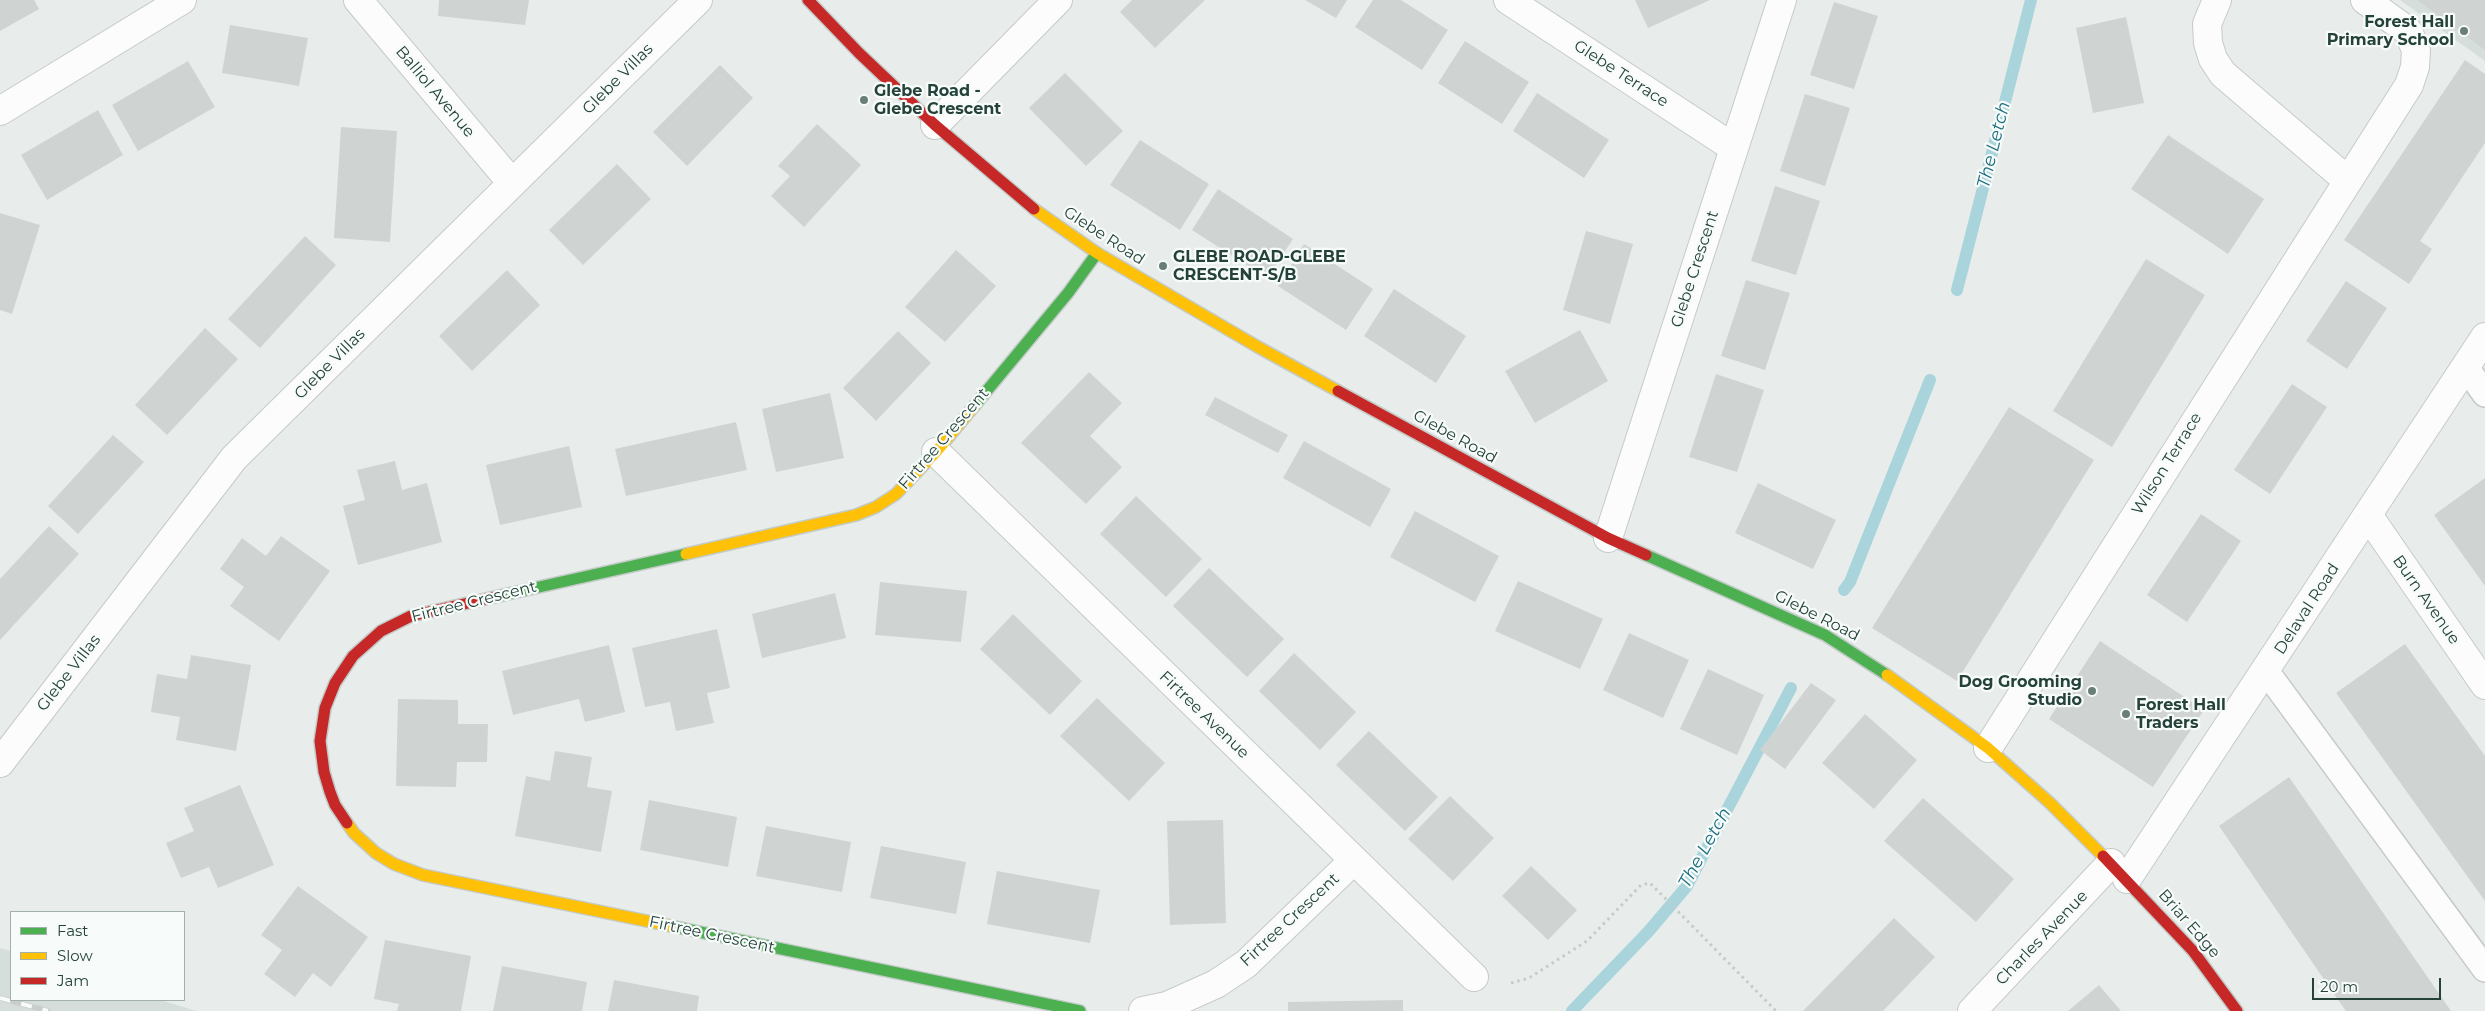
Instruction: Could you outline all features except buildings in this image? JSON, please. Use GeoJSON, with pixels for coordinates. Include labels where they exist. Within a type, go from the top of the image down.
{"type":"FeatureCollection","features":[{"type":"Feature","properties":{"kind":"street"},"geometry":{"type":"LineString","coordinates":[[0,112],[182,0]]}},
{"type":"Feature","properties":{"kind":"street","name":"Balliol Avenue"},"geometry":{"type":"LineString","coordinates":[[358,0],[512,183]]}},
{"type":"Feature","properties":{"kind":"street","name":"Glebe Villas"},"geometry":{"type":"LineString","coordinates":[[0,762],[234,458],[698,0]]}},
{"type":"Feature","properties":{"kind":"street","name":"Glebe Road"},"geometry":{"type":"LineString","coordinates":[[808,0],[859,53],[935,125],[1032,207],[1097,254],[1267,352],[1608,538],[1825,635],[1872,664],[1988,748],[2050,803],[2119,871]]}},
{"type":"Feature","properties":{"kind":"street"},"geometry":{"type":"LineString","coordinates":[[935,125],[1058,0]]}},
{"type":"Feature","properties":{"kind":"street","name":"Glebe Terrace"},"geometry":{"type":"LineString","coordinates":[[1508,0],[1734,148]]}},
{"type":"Feature","properties":{"kind":"street","name":"Glebe Crescent"},"geometry":{"type":"LineString","coordinates":[[1608,538],[1782,0]]}},
{"type":"Feature","properties":{"kind":"street"},"geometry":{"type":"LineString","coordinates":[[2217,0],[2208,24],[2208,43],[2212,59],[2223,74],[2347,180]]}},
{"type":"Feature","properties":{"kind":"street","name":"Wilson Terrace"},"geometry":{"type":"LineString","coordinates":[[1988,748],[2409,85],[2415,67],[2416,50],[2408,31],[2365,0]]}},
{"type":"Feature","properties":{"kind":"street","name":"Firtree Crescent"},"geometry":{"type":"LineString","coordinates":[[1080,1011],[423,875],[394,864],[376,853],[354,833],[336,805],[324,772],[320,741],[325,708],[335,684],[353,656],[381,631],[411,616],[856,515],[876,507],[896,494],[936,452],[1068,293],[1097,254]]}},
{"type":"Feature","properties":{"kind":"street","name":"Delaval Road"},"geometry":{"type":"LineString","coordinates":[[2119,871],[2266,671],[2485,337]]}},
{"type":"Feature","properties":{"kind":"street","name":"Firtree Avenue"},"geometry":{"type":"LineString","coordinates":[[936,452],[1353,861],[1474,976]]}},
{"type":"Feature","properties":{"kind":"street","name":"Burn Avenue"},"geometry":{"type":"LineString","coordinates":[[2368,515],[2485,685]]}},
{"type":"Feature","properties":{"kind":"street","name":"Firtree Crescent"},"geometry":{"type":"LineString","coordinates":[[1143,1011],[1168,1006],[1216,984],[1246,964],[1353,861]]}},
{"type":"Feature","properties":{"kind":"street","name":"Charles Avenue"},"geometry":{"type":"LineString","coordinates":[[1972,1011],[2119,871]]}},
{"type":"Feature","properties":{"kind":"street","name":"Briar Edge"},"geometry":{"type":"LineString","coordinates":[[2119,871],[2193,952],[2237,1011]]}},
{"type":"Feature","properties":{"kind":"lane"},"geometry":{"type":"LineString","coordinates":[[2465,366],[2485,394]]}},
{"type":"Feature","properties":{"kind":"lane"},"geometry":{"type":"LineString","coordinates":[[2266,671],[2485,969]]}},
{"type":"Feature","properties":{"kind":"path"},"geometry":{"type":"LineString","coordinates":[[1474,976],[1506,984],[1529,978],[1587,940],[1641,885],[1650,883],[1660,891],[1776,1011]]}},
{"type":"Feature","properties":{"kind":"shaded area","name":"Forest Hall Primary School"},"geometry":{"type":"Polygon","coordinates":[[[2400,0],[2485,0],[2485,61],[2400,0]]]}},
{"type":"Feature","properties":{"kind":"shaded area"},"geometry":{"type":"Polygon","coordinates":[[[0,948],[10,951],[10,1001],[163,1001],[197,1011],[0,1011],[0,948]]]}},
{"type":"Feature","properties":{"kind":"waterway","name":"The Letch"},"geometry":{"type":"LineString","coordinates":[[1957,290],[2031,0]]}},
{"type":"Feature","properties":{"kind":"waterway","name":"The Letch"},"geometry":{"type":"LineString","coordinates":[[1844,590],[1850,582],[1930,380]]}},
{"type":"Feature","properties":{"kind":"waterway","name":"The Letch"},"geometry":{"type":"LineString","coordinates":[[1572,1011],[1648,932],[1687,886],[1791,688]]}},
{"type":"Feature","properties":{"kind":"railway"},"geometry":{"type":"LineString","coordinates":[[0,998],[10,1001]]}},
{"type":"Feature","properties":{"kind":"railway"},"geometry":{"type":"LineString","coordinates":[[11,1001],[48,1011]]}},
{"type":"Feature","properties":{"kind":"traffic: fast"},"geometry":{"type":"LineString","coordinates":[[975,405],[1068,293],[1097,253]]}},
{"type":"Feature","properties":{"kind":"traffic: fast"},"geometry":{"type":"LineString","coordinates":[[499,596],[686,554]]}},
{"type":"Feature","properties":{"kind":"traffic: fast"},"geometry":{"type":"LineString","coordinates":[[1646,555],[1825,635],[1887,675]]}},
{"type":"Feature","properties":{"kind":"traffic: fast"},"geometry":{"type":"LineString","coordinates":[[671,926],[1080,1011]]}},
{"type":"Feature","properties":{"kind":"traffic: slow"},"geometry":{"type":"LineString","coordinates":[[1034,209],[1097,253],[1258,347],[1338,391]]}},
{"type":"Feature","properties":{"kind":"traffic: slow"},"geometry":{"type":"LineString","coordinates":[[686,554],[856,515],[876,507],[896,494],[936,452],[975,405]]}},
{"type":"Feature","properties":{"kind":"traffic: slow"},"geometry":{"type":"LineString","coordinates":[[1887,675],[1988,748],[2050,803],[2103,856]]}},
{"type":"Feature","properties":{"kind":"traffic: slow"},"geometry":{"type":"LineString","coordinates":[[347,823],[354,833],[376,853],[394,864],[423,875],[671,926]]}},
{"type":"Feature","properties":{"kind":"traffic: jam"},"geometry":{"type":"LineString","coordinates":[[808,0],[859,53],[935,125],[1034,209]]}},
{"type":"Feature","properties":{"kind":"traffic: jam"},"geometry":{"type":"LineString","coordinates":[[1338,391],[1608,538],[1646,555]]}},
{"type":"Feature","properties":{"kind":"traffic: jam"},"geometry":{"type":"LineString","coordinates":[[347,823],[335,805],[330,792],[324,772],[320,741],[325,708],[335,683],[353,656],[381,631],[411,616],[499,596]]}},
{"type":"Feature","properties":{"kind":"traffic: jam"},"geometry":{"type":"LineString","coordinates":[[2103,856],[2193,951],[2237,1011]]}},
{"type":"Feature","properties":{"kind":"place","name":"Forest Hall Primary School"},"geometry":{"type":"Point","coordinates":[2464,31]}},
{"type":"Feature","properties":{"kind":"place","name":"Glebe Road - Glebe Crescent"},"geometry":{"type":"Point","coordinates":[864,100]}},
{"type":"Feature","properties":{"kind":"place","name":"GLEBE ROAD-GLEBE CRESCENT-S/B"},"geometry":{"type":"Point","coordinates":[1163,266]}},
{"type":"Feature","properties":{"kind":"place","name":"Dog Grooming Studio"},"geometry":{"type":"Point","coordinates":[2092,691]}},
{"type":"Feature","properties":{"kind":"place","name":"Forest Hall Traders"},"geometry":{"type":"Point","coordinates":[2126,714]}}]}
